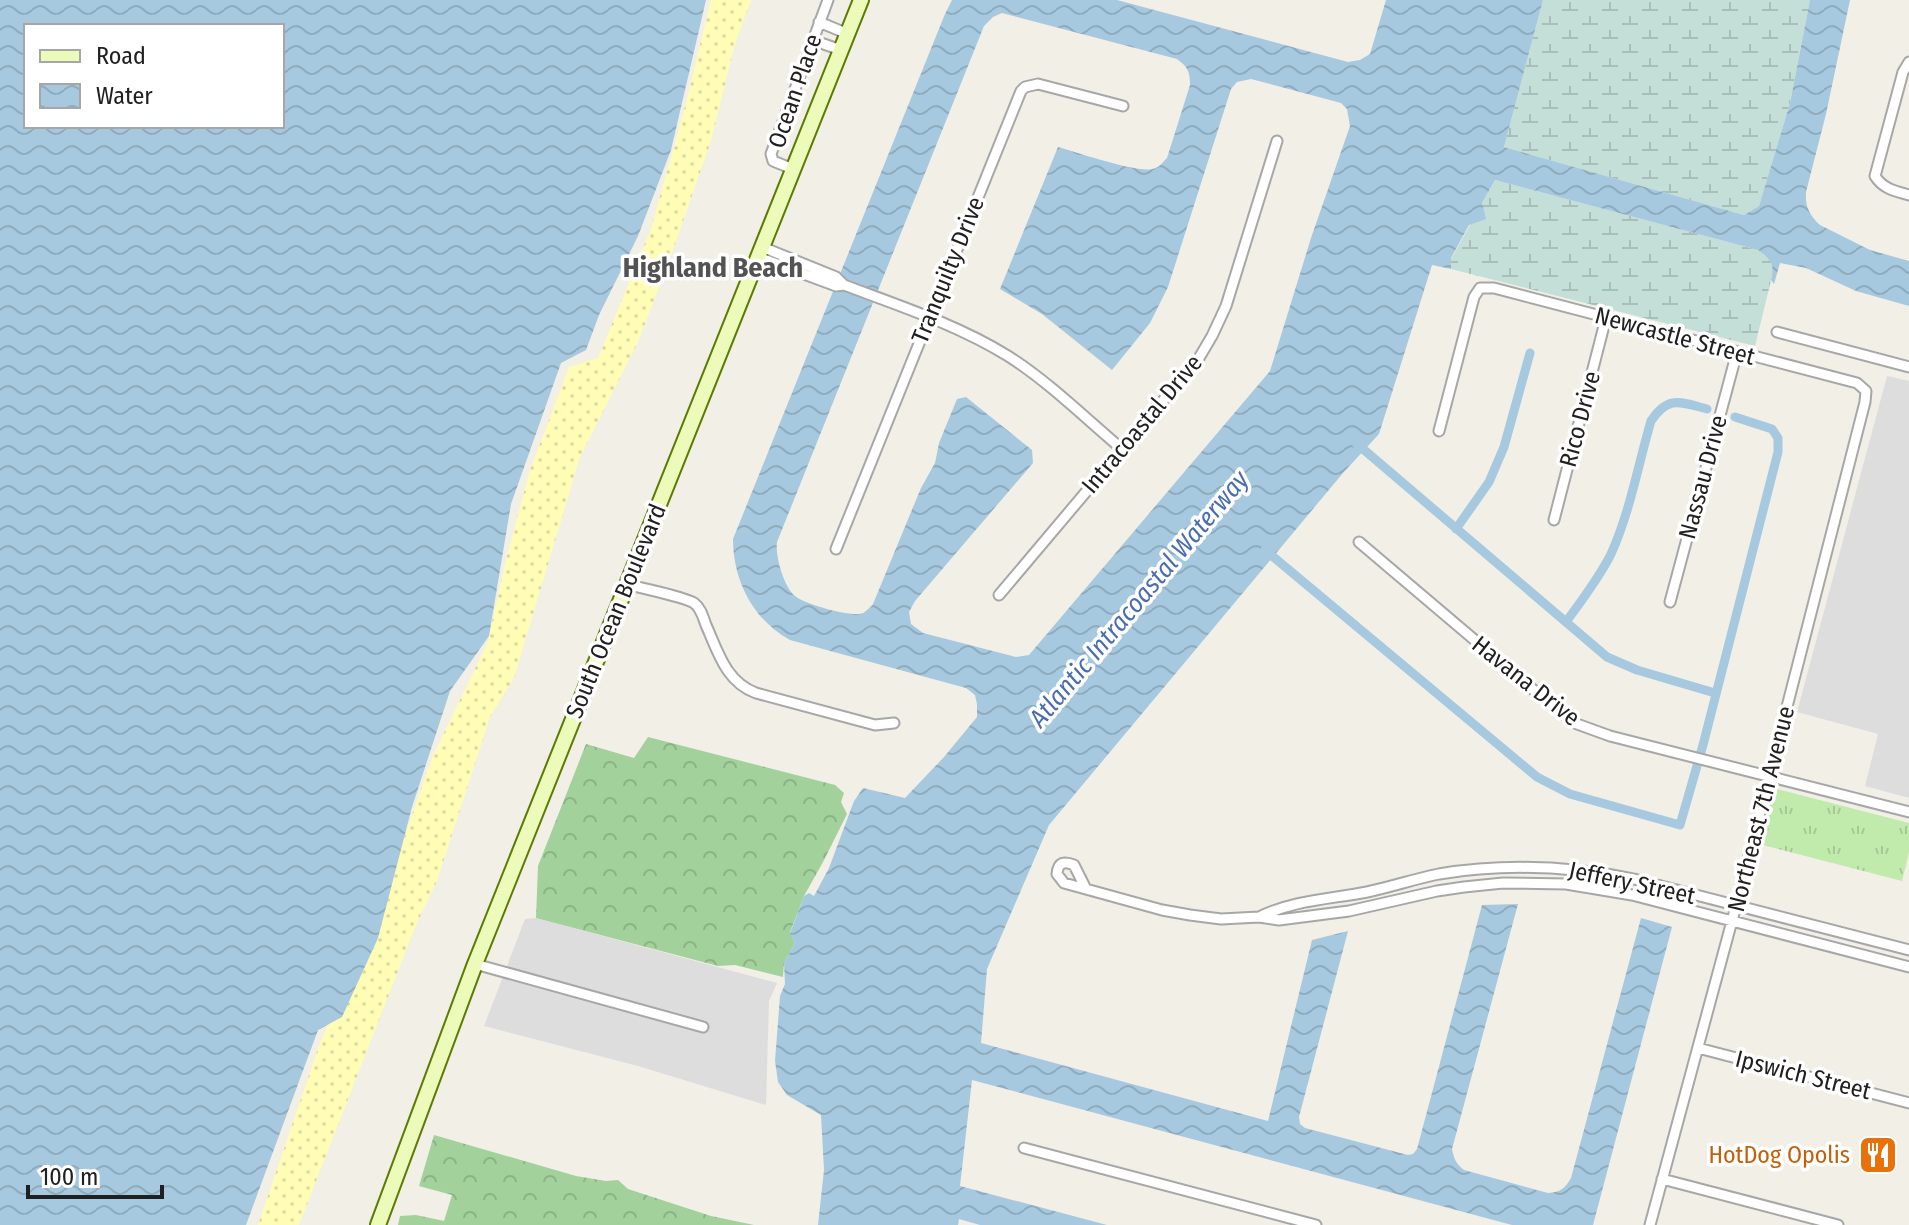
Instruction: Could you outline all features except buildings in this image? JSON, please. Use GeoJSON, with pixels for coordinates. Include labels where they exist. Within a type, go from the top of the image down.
{"type":"FeatureCollection","features":[{"type":"Feature","properties":{"kind":"main road","name":"South Ocean Boulevard"},"geometry":{"type":"LineString","coordinates":[[378,1225],[475,964],[861,0]]}},
{"type":"Feature","properties":{"kind":"street","name":"Ocean Place"},"geometry":{"type":"LineString","coordinates":[[793,169],[773,161],[771,154],[828,0]]}},
{"type":"Feature","properties":{"kind":"street"},"geometry":{"type":"LineString","coordinates":[[819,22],[848,34]]}},
{"type":"Feature","properties":{"kind":"street"},"geometry":{"type":"LineString","coordinates":[[812,40],[841,50]]}},
{"type":"Feature","properties":{"kind":"street"},"geometry":{"type":"LineString","coordinates":[[1909,62],[1903,72],[1875,176],[1887,188],[1909,195]]}},
{"type":"Feature","properties":{"kind":"street","name":"Tranquilty Drive"},"geometry":{"type":"LineString","coordinates":[[836,549],[1021,91],[1031,84],[1038,84],[1123,106]]}},
{"type":"Feature","properties":{"kind":"street","name":"Intracoastal Drive"},"geometry":{"type":"LineString","coordinates":[[999,595],[1189,371],[1216,329],[1226,306],[1277,141]]}},
{"type":"Feature","properties":{"kind":"street"},"geometry":{"type":"LineString","coordinates":[[760,252],[963,332],[1011,358],[1123,450]]}},
{"type":"Feature","properties":{"kind":"street","name":"Newcastle Street"},"geometry":{"type":"LineString","coordinates":[[1439,431],[1474,297],[1480,288],[1494,288],[1857,383],[1866,391]]}},
{"type":"Feature","properties":{"kind":"street","name":"Rico Drive"},"geometry":{"type":"LineString","coordinates":[[1554,520],[1606,318]]}},
{"type":"Feature","properties":{"kind":"street"},"geometry":{"type":"LineString","coordinates":[[1777,332],[1909,367]]}},
{"type":"Feature","properties":{"kind":"street","name":"Nassau Drive"},"geometry":{"type":"LineString","coordinates":[[1670,602],[1737,352]]}},
{"type":"Feature","properties":{"kind":"street","name":"Northeast 7th Avenue"},"geometry":{"type":"LineString","coordinates":[[1650,1225],[1736,906],[1866,391]]}},
{"type":"Feature","properties":{"kind":"street","name":"Havana Drive"},"geometry":{"type":"LineString","coordinates":[[1359,542],[1562,715],[1593,731],[1909,812]]}},
{"type":"Feature","properties":{"kind":"street"},"geometry":{"type":"LineString","coordinates":[[627,584],[688,601],[698,607],[726,670],[745,688],[875,725],[894,723]]}},
{"type":"Feature","properties":{"kind":"street","name":"Jeffery Street"},"geometry":{"type":"LineString","coordinates":[[1259,917],[1273,910],[1435,875],[1529,867],[1589,871],[1634,879],[1909,950]]}},
{"type":"Feature","properties":{"kind":"street"},"geometry":{"type":"LineString","coordinates":[[1587,887],[1589,871]]}},
{"type":"Feature","properties":{"kind":"street","name":"Jeffery Street"},"geometry":{"type":"LineString","coordinates":[[1086,889],[1190,915],[1279,920],[1377,906],[1437,891],[1484,885],[1544,883],[1587,887],[1632,895],[1909,967]]}},
{"type":"Feature","properties":{"kind":"street"},"geometry":{"type":"LineString","coordinates":[[475,964],[703,1027]]}},
{"type":"Feature","properties":{"kind":"street","name":"Ipswich Street"},"geometry":{"type":"LineString","coordinates":[[1698,1048],[1909,1103]]}},
{"type":"Feature","properties":{"kind":"street"},"geometry":{"type":"LineString","coordinates":[[1024,1148],[1316,1225]]}},
{"type":"Feature","properties":{"kind":"street"},"geometry":{"type":"LineString","coordinates":[[1662,1179],[1838,1225]]}},
{"type":"Feature","properties":{"kind":"shaded area"},"geometry":{"type":"Polygon","coordinates":[[[1887,376],[1909,381],[1909,798],[1865,786],[1878,734],[1797,712],[1887,376]]]}},
{"type":"Feature","properties":{"kind":"shaded area"},"geometry":{"type":"Polygon","coordinates":[[[536,918],[777,983],[769,1001],[766,1105],[638,1066],[484,1026],[525,919],[536,918]]]}},
{"type":"Feature","properties":{"kind":"green space"},"geometry":{"type":"Polygon","coordinates":[[[1543,0],[1810,0],[1790,103],[1759,206],[1744,215],[1504,147],[1543,0]]]}},
{"type":"Feature","properties":{"kind":"green space"},"geometry":{"type":"Polygon","coordinates":[[[1495,180],[1758,250],[1774,268],[1755,346],[1451,269],[1451,259],[1495,180]]]}},
{"type":"Feature","properties":{"kind":"green space"},"geometry":{"type":"Polygon","coordinates":[[[648,737],[835,785],[844,793],[841,802],[847,814],[804,896],[790,932],[795,943],[784,963],[783,977],[735,965],[718,966],[536,918],[538,866],[586,744],[634,758],[648,737]]]}},
{"type":"Feature","properties":{"kind":"green space"},"geometry":{"type":"Polygon","coordinates":[[[1773,788],[1909,823],[1909,852],[1902,881],[1759,844],[1773,788]]]}},
{"type":"Feature","properties":{"kind":"green space"},"geometry":{"type":"Polygon","coordinates":[[[434,1135],[576,1176],[618,1180],[628,1189],[711,1216],[754,1225],[398,1225],[400,1216],[416,1215],[444,1221],[452,1195],[419,1186],[434,1135]]]}},
{"type":"Feature","properties":{"kind":"sand"},"geometry":{"type":"Polygon","coordinates":[[[711,0],[751,0],[735,44],[711,141],[667,267],[637,344],[580,457],[514,678],[490,717],[437,881],[416,925],[299,1225],[258,1225],[320,1043],[374,922],[432,758],[487,644],[529,473],[569,367],[598,358],[651,229],[711,0]]]}},
{"type":"Feature","properties":{"kind":"water"},"geometry":{"type":"Polygon","coordinates":[[[0,0],[706,0],[671,150],[638,236],[599,315],[586,350],[561,363],[511,504],[489,636],[450,691],[412,807],[378,938],[342,1017],[318,1030],[246,1225],[0,1225],[0,0]]]}},
{"type":"Feature","properties":{"kind":"water","name":"Atlantic Intracoastal Waterway"},"geometry":{"type":"Polygon","coordinates":[[[952,0],[1117,0],[1348,62],[1370,54],[1386,0],[1543,0],[1504,147],[1744,215],[1759,206],[1790,103],[1810,0],[1850,0],[1806,202],[1810,214],[1820,225],[1870,250],[1909,261],[1909,306],[1856,291],[1806,268],[1780,263],[1774,284],[1771,280],[1771,262],[1758,250],[1495,180],[1482,203],[1486,219],[1469,225],[1451,258],[1451,269],[1432,265],[1379,434],[1049,825],[987,969],[981,1043],[1268,1121],[1312,940],[1348,931],[1299,1117],[1300,1124],[1305,1128],[1408,1155],[1417,1149],[1482,905],[1518,904],[1452,1149],[1456,1161],[1464,1170],[1548,1193],[1562,1189],[1571,1178],[1641,918],[1672,927],[1593,1225],[1512,1225],[972,1080],[960,1186],[1107,1225],[980,1225],[959,1219],[958,1225],[818,1225],[824,1170],[821,1115],[787,1095],[778,1082],[775,1061],[780,996],[785,984],[784,963],[795,943],[790,933],[804,896],[809,893],[814,896],[829,868],[854,801],[863,788],[905,798],[977,717],[977,704],[975,695],[966,688],[790,640],[777,632],[756,610],[741,584],[733,539],[952,0]],[[1002,13],[984,26],[777,542],[781,571],[795,596],[849,614],[863,613],[873,605],[921,488],[935,463],[939,443],[957,399],[966,397],[1032,450],[1033,463],[915,601],[909,612],[911,624],[923,633],[1016,657],[1029,655],[1270,371],[1350,126],[1347,109],[1341,103],[1251,79],[1237,82],[1231,89],[1168,287],[1150,323],[1112,370],[1042,314],[1000,289],[1058,147],[1144,169],[1157,168],[1167,158],[1190,85],[1188,70],[1177,59],[1002,13]]]}},
{"type":"Feature","properties":{"kind":"waterway"},"geometry":{"type":"LineString","coordinates":[[1456,529],[1489,482],[1504,447],[1530,353]]}},
{"type":"Feature","properties":{"kind":"waterway"},"geometry":{"type":"LineString","coordinates":[[1566,622],[1596,580],[1618,538],[1651,421],[1669,404],[1682,403],[1707,409]]}},
{"type":"Feature","properties":{"kind":"waterway"},"geometry":{"type":"LineString","coordinates":[[1265,550],[1537,777],[1570,794],[1680,825],[1778,452],[1778,438],[1772,429],[1735,417]]}},
{"type":"Feature","properties":{"kind":"waterway"},"geometry":{"type":"LineString","coordinates":[[1356,443],[1607,657],[1637,670],[1715,693]]}},
{"type":"Feature","properties":{"kind":"place","name":"HotDog Opolis"},"geometry":{"type":"Point","coordinates":[1878,1155]}},
{"type":"Feature","properties":{"kind":"district","name":"Highland Beach"},"geometry":{"type":"Point","coordinates":[713,267]}}]}
